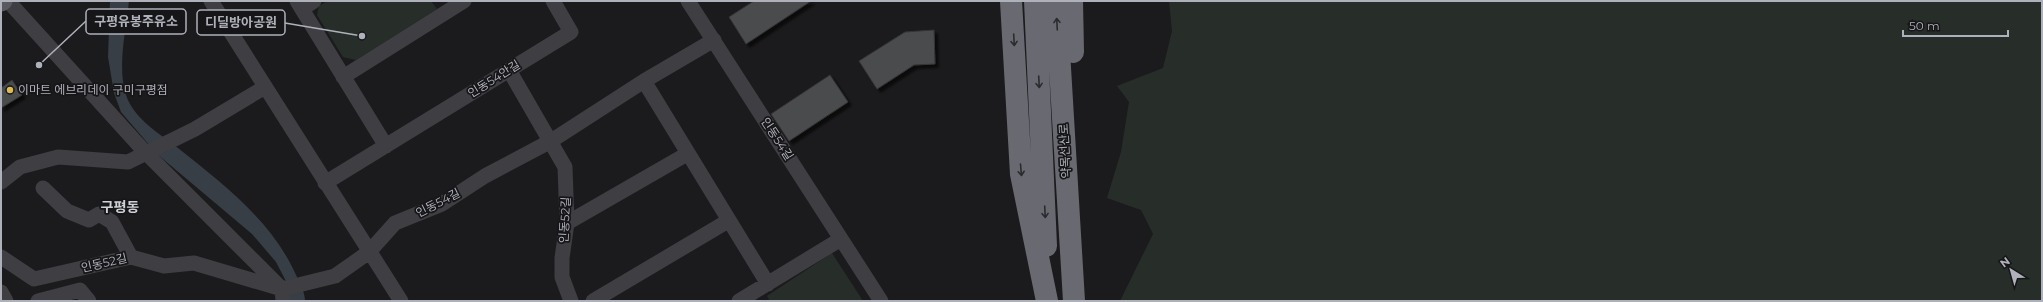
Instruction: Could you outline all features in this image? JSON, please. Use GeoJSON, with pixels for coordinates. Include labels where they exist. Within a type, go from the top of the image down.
{"type":"FeatureCollection","features":[{"type":"Feature","properties":{"kind":"highway"},"geometry":{"type":"LineString","coordinates":[[1012,1],[1021,174],[1048,301]]}},
{"type":"Feature","properties":{"kind":"highway","name":"약목선산로"},"geometry":{"type":"LineString","coordinates":[[1035,1],[1048,301]]}},
{"type":"Feature","properties":{"kind":"highway","name":"약목선산로"},"geometry":{"type":"LineString","coordinates":[[1056,1],[1074,301]]}},
{"type":"Feature","properties":{"kind":"highway"},"geometry":{"type":"LineString","coordinates":[[1072,1],[1074,301]]}},
{"type":"Feature","properties":{"kind":"street"},"geometry":{"type":"LineString","coordinates":[[8,1],[145,152],[282,295]]}},
{"type":"Feature","properties":{"kind":"street"},"geometry":{"type":"LineString","coordinates":[[211,1],[401,301]]}},
{"type":"Feature","properties":{"kind":"street"},"geometry":{"type":"LineString","coordinates":[[343,76],[464,1]]}},
{"type":"Feature","properties":{"kind":"street","name":"인동54안길"},"geometry":{"type":"LineString","coordinates":[[325,183],[571,32],[553,1]]}},
{"type":"Feature","properties":{"kind":"street","name":"인동54길"},"geometry":{"type":"LineString","coordinates":[[688,1],[881,301]]}},
{"type":"Feature","properties":{"kind":"street"},"geometry":{"type":"LineString","coordinates":[[304,4],[343,76],[386,146]]}},
{"type":"Feature","properties":{"kind":"street","name":"인동54길"},"geometry":{"type":"LineString","coordinates":[[282,295],[335,276],[369,252],[395,223],[442,204],[486,176],[551,142],[644,80],[714,40]]}},
{"type":"Feature","properties":{"kind":"street"},"geometry":{"type":"LineString","coordinates":[[509,70],[551,142]]}},
{"type":"Feature","properties":{"kind":"street"},"geometry":{"type":"LineString","coordinates":[[644,80],[687,154],[768,284]]}},
{"type":"Feature","properties":{"kind":"street"},"geometry":{"type":"LineString","coordinates":[[1,182],[20,167],[58,157],[128,162],[145,152],[195,129],[265,87]]}},
{"type":"Feature","properties":{"kind":"street","name":"인동52길"},"geometry":{"type":"LineString","coordinates":[[551,142],[565,167],[567,223],[562,258],[562,277],[571,301]]}},
{"type":"Feature","properties":{"kind":"street"},"geometry":{"type":"LineString","coordinates":[[567,223],[687,154]]}},
{"type":"Feature","properties":{"kind":"street"},"geometry":{"type":"LineString","coordinates":[[43,188],[67,212],[89,220],[99,214],[112,222],[131,256]]}},
{"type":"Feature","properties":{"kind":"street"},"geometry":{"type":"LineString","coordinates":[[593,301],[728,221]]}},
{"type":"Feature","properties":{"kind":"street"},"geometry":{"type":"LineString","coordinates":[[739,301],[841,239]]}},
{"type":"Feature","properties":{"kind":"street","name":"인동52길"},"geometry":{"type":"LineString","coordinates":[[1,257],[34,279],[131,256],[164,266],[194,263],[282,295]]}},
{"type":"Feature","properties":{"kind":"street"},"geometry":{"type":"LineString","coordinates":[[38,301],[80,290],[89,301]]}},
{"type":"Feature","properties":{"kind":"street"},"geometry":{"type":"LineString","coordinates":[[1,292],[6,301]]}},
{"type":"Feature","properties":{"kind":"shaded area"},"geometry":{"type":"Polygon","coordinates":[[[110,1],[129,1],[123,48],[122,73],[123,84],[130,104],[148,125],[212,175],[260,221],[274,237],[286,256],[302,288],[305,301],[290,301],[290,289],[276,262],[252,234],[157,154],[121,112],[114,93],[108,57],[110,1]]]}},
{"type":"Feature","properties":{"kind":"shaded area"},"geometry":{"type":"Polygon","coordinates":[[[327,1],[431,1],[437,9],[356,60],[343,57],[317,15],[319,6],[327,1]]]}},
{"type":"Feature","properties":{"kind":"shaded area"},"geometry":{"type":"Polygon","coordinates":[[[1169,1],[2042,1],[2042,301],[1120,301],[1153,234],[1141,210],[1107,198],[1121,152],[1129,102],[1117,86],[1163,68],[1172,31],[1169,1]]]}},
{"type":"Feature","properties":{"kind":"shaded area"},"geometry":{"type":"Polygon","coordinates":[[[832,253],[863,301],[770,301],[767,296],[832,253]]]}},
{"type":"Feature","properties":{"kind":"building"},"geometry":{"type":"Polygon","coordinates":[[[754,1],[811,1],[746,44],[729,17],[754,1]]]}},
{"type":"Feature","properties":{"kind":"building"},"geometry":{"type":"Polygon","coordinates":[[[934,30],[935,64],[914,65],[877,89],[859,61],[905,32],[934,30]]]}},
{"type":"Feature","properties":{"kind":"building"},"geometry":{"type":"Polygon","coordinates":[[[830,75],[848,102],[789,141],[771,114],[830,75]]]}},
{"type":"Feature","properties":{"kind":"building","name":"이마트 에브리데이 구미구평점"},"geometry":{"type":"Polygon","coordinates":[[[12,80],[22,95],[1,108],[1,88],[12,80]]]}},
{"type":"Feature","properties":{"kind":"place","name":"디딜방아공원"},"geometry":{"type":"Point","coordinates":[362,36]}},
{"type":"Feature","properties":{"kind":"place","name":"구평유봉주유소"},"geometry":{"type":"Point","coordinates":[39,65]}},
{"type":"Feature","properties":{"kind":"place","name":"이마트 에브리데이 구미구평점"},"geometry":{"type":"Point","coordinates":[10,90]}},
{"type":"Feature","properties":{"kind":"district","name":"구평동"},"geometry":{"type":"Point","coordinates":[120,207]}}]}
